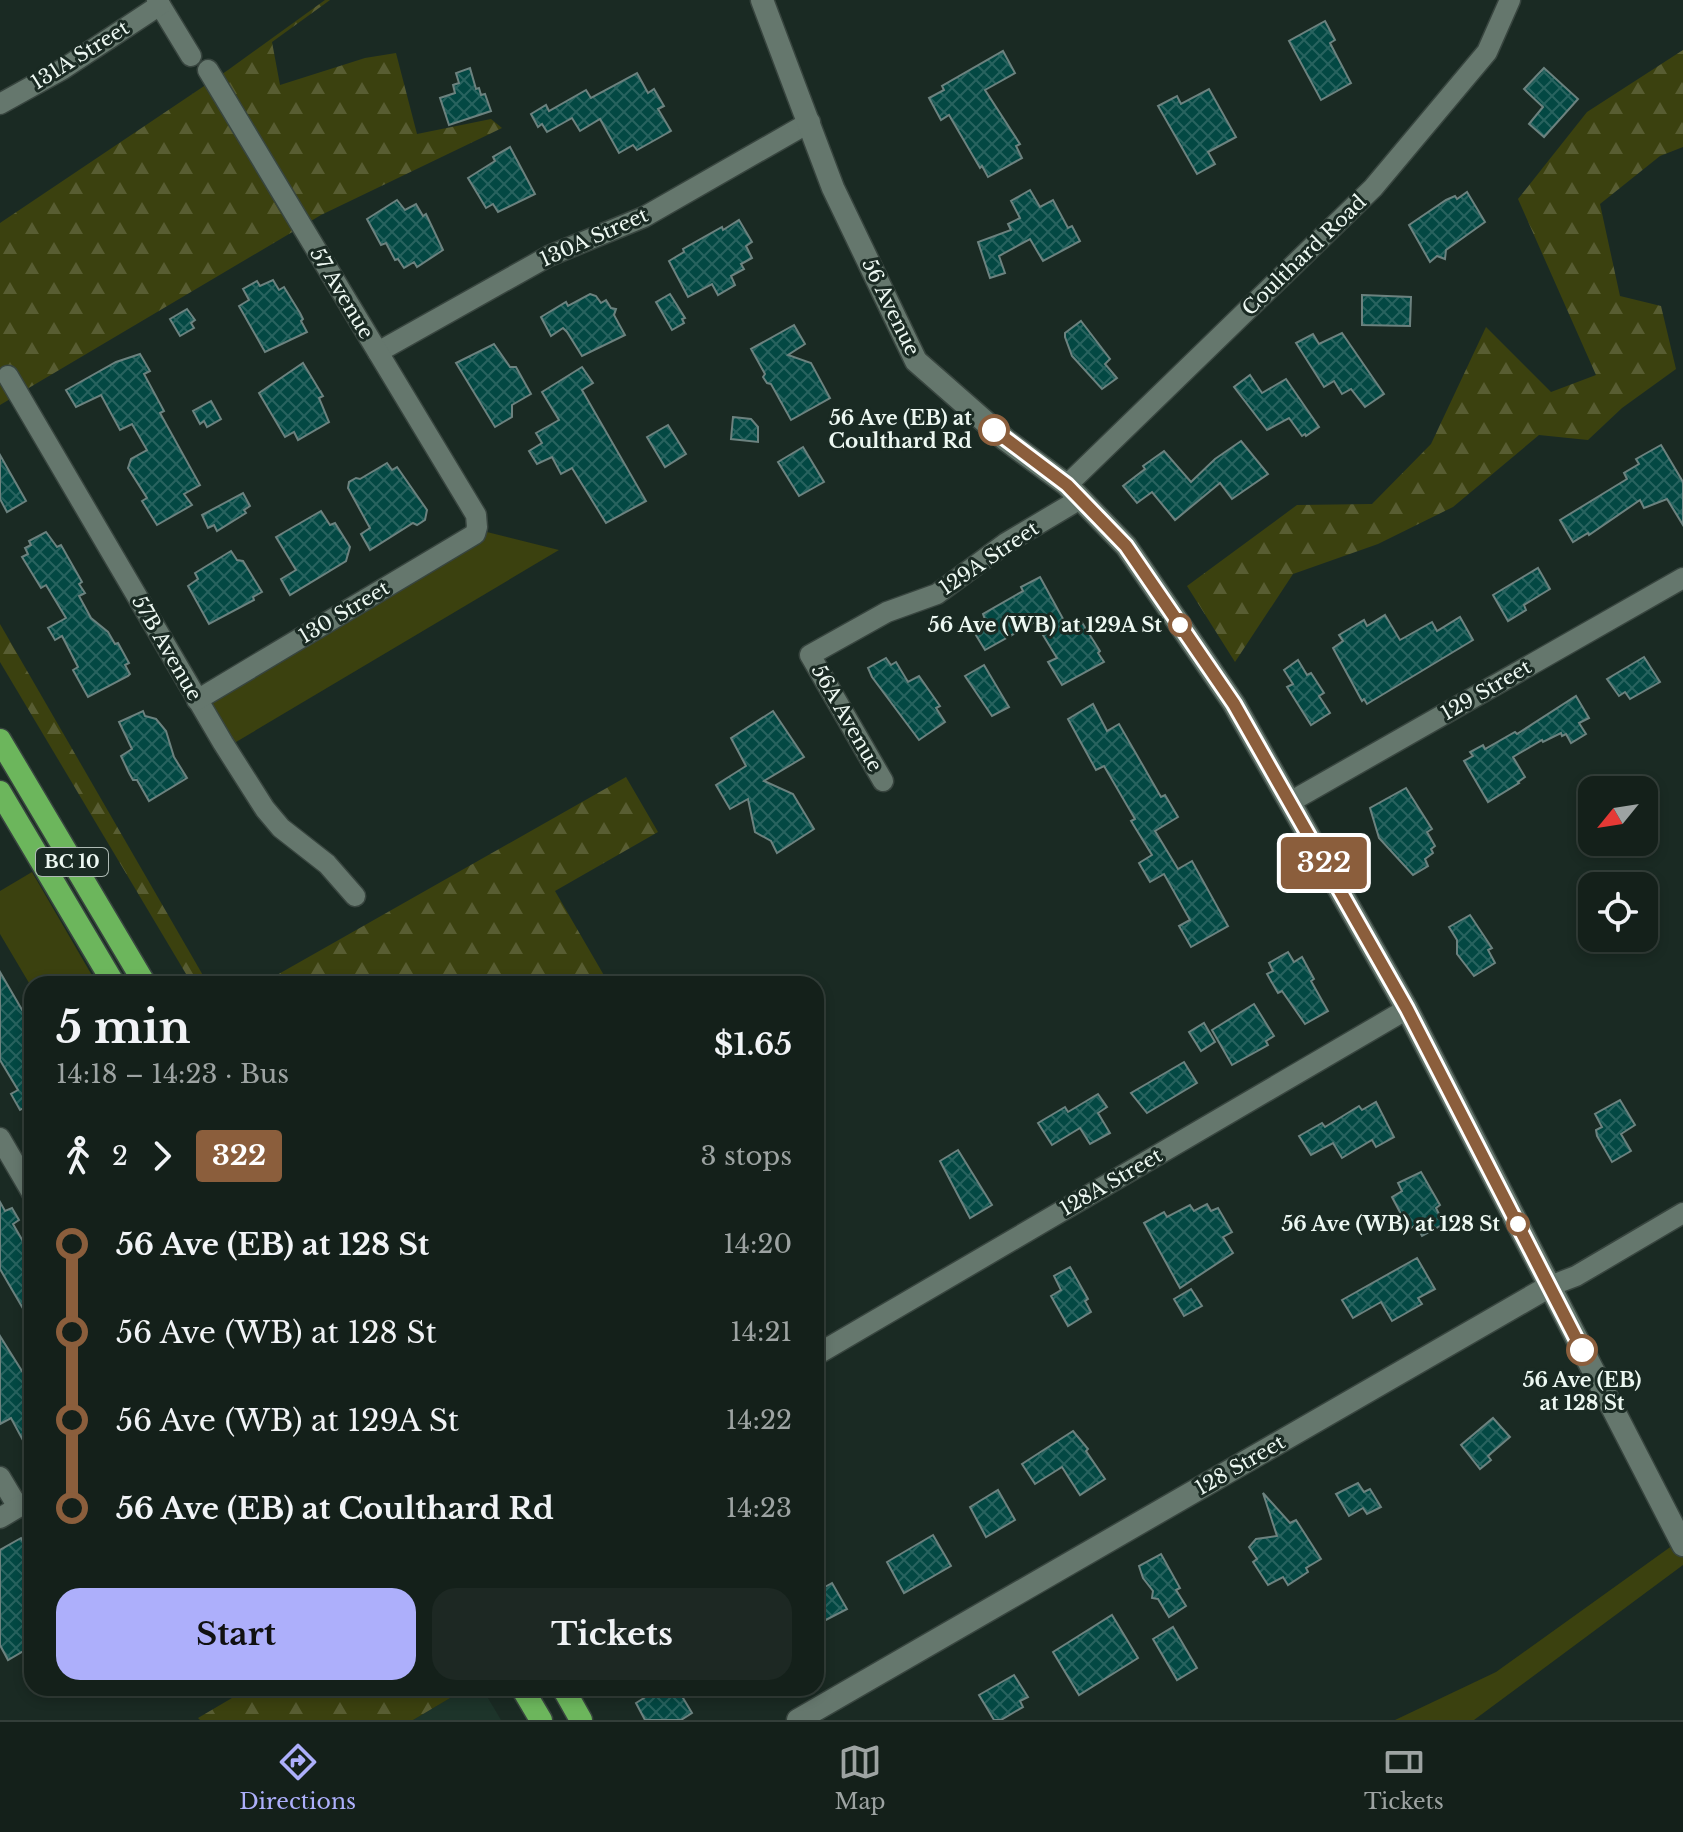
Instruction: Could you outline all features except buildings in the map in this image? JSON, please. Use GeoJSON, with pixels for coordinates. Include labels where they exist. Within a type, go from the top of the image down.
{"type":"FeatureCollection","features":[{"type":"Feature","properties":{"kind":"highway","name":"BC 10"},"geometry":{"type":"LineString","coordinates":[[0,740],[140,976]]}},
{"type":"Feature","properties":{"kind":"highway","name":"BC 10"},"geometry":{"type":"LineString","coordinates":[[0,792],[109,976]]}},
{"type":"Feature","properties":{"kind":"highway"},"geometry":{"type":"LineString","coordinates":[[527,1696],[541,1720]]}},
{"type":"Feature","properties":{"kind":"highway"},"geometry":{"type":"LineString","coordinates":[[568,1696],[581,1720]]}},
{"type":"Feature","properties":{"kind":"street","name":"56 Avenue"},"geometry":{"type":"LineString","coordinates":[[762,0],[833,188],[916,361],[1006,440],[1074,492],[1126,546],[1234,704],[1407,1009],[1683,1545]]}},
{"type":"Feature","properties":{"kind":"street","name":"Coulthard Road"},"geometry":{"type":"LineString","coordinates":[[1074,492],[1373,188],[1487,52],[1510,0]]}},
{"type":"Feature","properties":{"kind":"street"},"geometry":{"type":"LineString","coordinates":[[158,3],[191,56]]}},
{"type":"Feature","properties":{"kind":"street","name":"131A Street"},"geometry":{"type":"LineString","coordinates":[[0,104],[63,69],[158,3]]}},
{"type":"Feature","properties":{"kind":"street","name":"57 Avenue"},"geometry":{"type":"LineString","coordinates":[[208,70],[476,515]]}},
{"type":"Feature","properties":{"kind":"street","name":"130A Street"},"geometry":{"type":"LineString","coordinates":[[378,352],[549,256],[644,217],[810,122]]}},
{"type":"Feature","properties":{"kind":"street","name":"57B Avenue"},"geometry":{"type":"LineString","coordinates":[[8,376],[197,700],[265,809],[281,828],[327,864],[355,896]]}},
{"type":"Feature","properties":{"kind":"street","name":"129A Street"},"geometry":{"type":"LineString","coordinates":[[810,655],[887,612],[937,594],[1074,492]]}},
{"type":"Feature","properties":{"kind":"street","name":"130 Street"},"geometry":{"type":"LineString","coordinates":[[197,700],[475,534],[476,515]]}},
{"type":"Feature","properties":{"kind":"street","name":"129 Street"},"geometry":{"type":"LineString","coordinates":[[1290,802],[1683,578]]}},
{"type":"Feature","properties":{"kind":"street","name":"56A Avenue"},"geometry":{"type":"LineString","coordinates":[[810,655],[883,781]]}},
{"type":"Feature","properties":{"kind":"street","name":"128A Street"},"geometry":{"type":"LineString","coordinates":[[824,1350],[1407,1009]]}},
{"type":"Feature","properties":{"kind":"street"},"geometry":{"type":"LineString","coordinates":[[0,1138],[24,1179]]}},
{"type":"Feature","properties":{"kind":"street","name":"128 Street"},"geometry":{"type":"LineString","coordinates":[[798,1720],[1550,1286],[1576,1276],[1683,1213]]}},
{"type":"Feature","properties":{"kind":"street"},"geometry":{"type":"LineString","coordinates":[[0,1477],[17,1508]]}},
{"type":"Feature","properties":{"kind":"shaded area"},"geometry":{"type":"Polygon","coordinates":[[[454,1696],[487,1696],[501,1720],[413,1720],[454,1696]]]}},
{"type":"Feature","properties":{"kind":"green space"},"geometry":{"type":"Polygon","coordinates":[[[325,0],[330,0],[272,42],[280,85],[365,58],[396,53],[417,134],[491,119],[502,128],[321,215],[0,405],[0,223],[228,70],[325,0]]]}},
{"type":"Feature","properties":{"kind":"green space"},"geometry":{"type":"Polygon","coordinates":[[[1683,50],[1683,147],[1660,156],[1600,204],[1620,296],[1661,306],[1676,369],[1622,408],[1588,440],[1539,435],[1453,507],[1378,544],[1293,574],[1235,662],[1187,586],[1297,505],[1372,504],[1431,444],[1486,327],[1551,392],[1596,375],[1518,199],[1587,112],[1683,50]]]}},
{"type":"Feature","properties":{"kind":"green space"},"geometry":{"type":"Polygon","coordinates":[[[487,532],[559,550],[231,745],[205,700],[221,686],[487,532]]]}},
{"type":"Feature","properties":{"kind":"green space"},"geometry":{"type":"Polygon","coordinates":[[[0,624],[203,976],[187,976],[0,662],[0,624]]]}},
{"type":"Feature","properties":{"kind":"green space"},"geometry":{"type":"Polygon","coordinates":[[[626,777],[658,832],[555,891],[604,976],[275,976],[626,777]]]}},
{"type":"Feature","properties":{"kind":"green space"},"geometry":{"type":"Polygon","coordinates":[[[32,872],[92,976],[25,976],[0,934],[0,891],[32,872]]]}},
{"type":"Feature","properties":{"kind":"green space"},"geometry":{"type":"Polygon","coordinates":[[[1680,1540],[1683,1565],[1474,1720],[1395,1720],[1496,1672],[1680,1540]]]}},
{"type":"Feature","properties":{"kind":"green space"},"geometry":{"type":"Polygon","coordinates":[[[235,1696],[454,1696],[413,1720],[198,1718],[235,1696]]]}},
{"type":"Feature","properties":{"kind":"bus line","name":"322"},"geometry":{"type":"LineString","coordinates":[[994,430],[1067,485],[1126,546],[1234,704],[1407,1009],[1582,1350]]}},
{"type":"Feature","properties":{"kind":"place","name":"56 Ave (EB) at Coulthard Rd"},"geometry":{"type":"Point","coordinates":[994,430]}},
{"type":"Feature","properties":{"kind":"place","name":"56 Ave (WB) at 129A St"},"geometry":{"type":"Point","coordinates":[1180,625]}},
{"type":"Feature","properties":{"kind":"place","name":"56 Ave (WB) at 128 St"},"geometry":{"type":"Point","coordinates":[1518,1224]}},
{"type":"Feature","properties":{"kind":"place","name":"56 Ave (EB) at 128 St"},"geometry":{"type":"Point","coordinates":[1582,1350]}}]}
